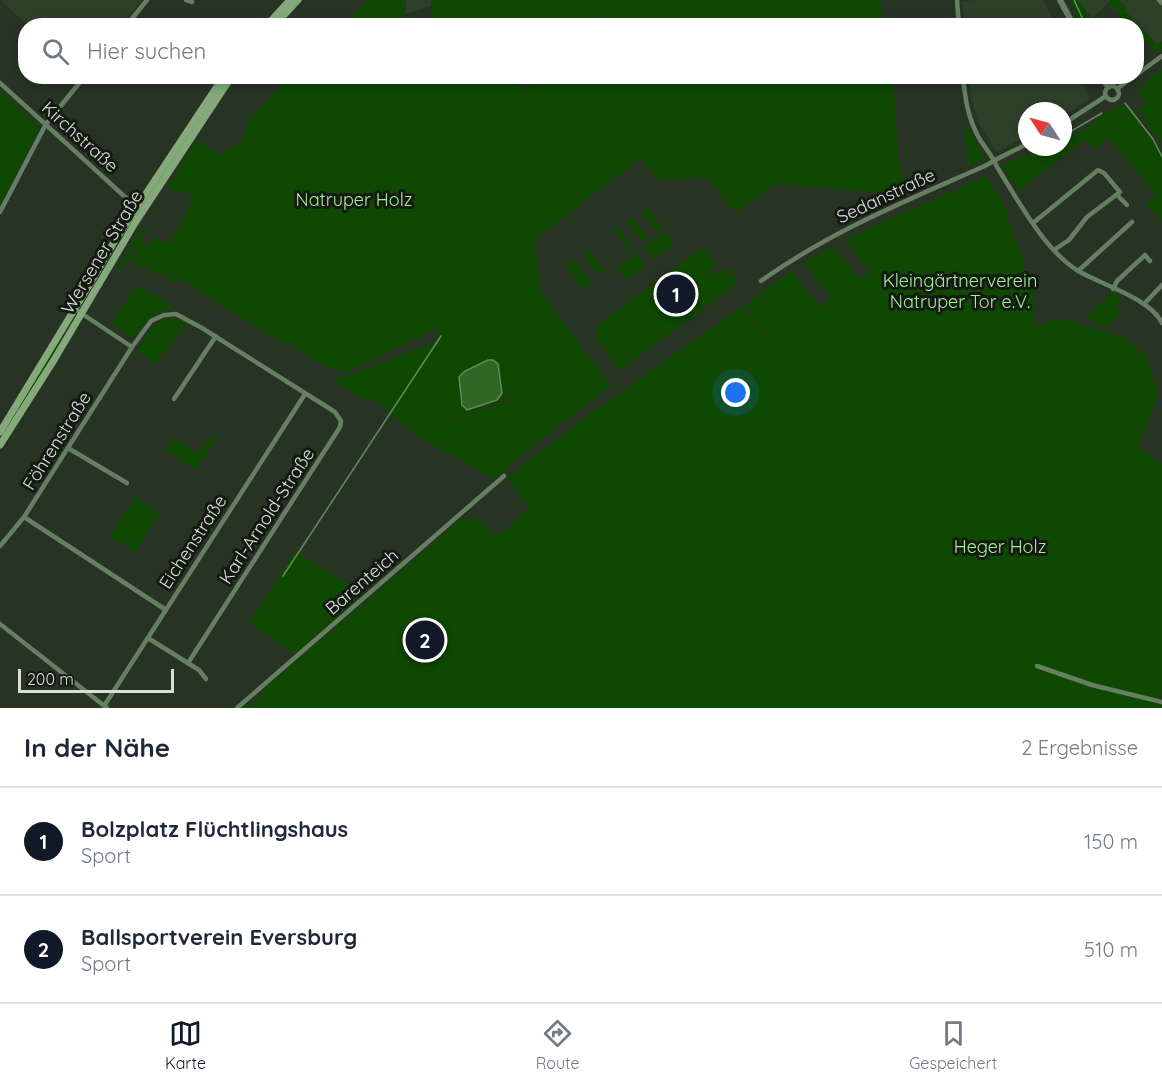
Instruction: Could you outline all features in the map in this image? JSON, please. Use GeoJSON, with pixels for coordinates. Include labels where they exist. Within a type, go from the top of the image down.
{"type":"FeatureCollection","features":[{"type":"Feature","properties":{"kind":"main road"},"geometry":{"type":"LineString","coordinates":[[273,18],[290,0]]}},
{"type":"Feature","properties":{"kind":"main road"},"geometry":{"type":"LineString","coordinates":[[281,18],[298,0]]}},
{"type":"Feature","properties":{"kind":"main road","name":"Wersener Straße"},"geometry":{"type":"LineString","coordinates":[[0,445],[79,311],[137,206],[219,84]]}},
{"type":"Feature","properties":{"kind":"main road","name":"Wersener Straße"},"geometry":{"type":"LineString","coordinates":[[0,432],[227,84]]}},
{"type":"Feature","properties":{"kind":"street"},"geometry":{"type":"LineString","coordinates":[[132,18],[147,0]]}},
{"type":"Feature","properties":{"kind":"street"},"geometry":{"type":"LineString","coordinates":[[957,0],[958,18]]}},
{"type":"Feature","properties":{"kind":"street"},"geometry":{"type":"LineString","coordinates":[[1060,0],[1070,18]]}},
{"type":"Feature","properties":{"kind":"street"},"geometry":{"type":"LineString","coordinates":[[1144,69],[1162,56]]}},
{"type":"Feature","properties":{"kind":"street","name":"Kirchstraße"},"geometry":{"type":"LineString","coordinates":[[0,83],[144,210]]}},
{"type":"Feature","properties":{"kind":"street"},"geometry":{"type":"LineString","coordinates":[[0,212],[46,124],[78,84]]}},
{"type":"Feature","properties":{"kind":"street"},"geometry":{"type":"LineString","coordinates":[[964,84],[965,100],[972,125],[1033,223],[1054,250],[1078,271],[1144,304],[1155,312],[1162,323]]}},
{"type":"Feature","properties":{"kind":"street"},"geometry":{"type":"LineString","coordinates":[[1117,89],[1124,84]]}},
{"type":"Feature","properties":{"kind":"street"},"geometry":{"type":"LineString","coordinates":[[1106,96],[1111,100],[1116,99],[1119,94],[1117,89],[1112,86],[1108,87]]}},
{"type":"Feature","properties":{"kind":"street"},"geometry":{"type":"LineString","coordinates":[[1106,96],[1105,92],[1108,87]]}},
{"type":"Feature","properties":{"kind":"street"},"geometry":{"type":"LineString","coordinates":[[1072,118],[1106,96]]}},
{"type":"Feature","properties":{"kind":"street","name":"Sedanstraße"},"geometry":{"type":"LineString","coordinates":[[761,281],[800,254],[844,229],[1018,149]]}},
{"type":"Feature","properties":{"kind":"street"},"geometry":{"type":"LineString","coordinates":[[1033,223],[1098,170],[1104,173],[1120,192],[1087,217],[1069,240],[1054,250]]}},
{"type":"Feature","properties":{"kind":"street"},"geometry":{"type":"LineString","coordinates":[[1117,195],[1127,205]]}},
{"type":"Feature","properties":{"kind":"street"},"geometry":{"type":"LineString","coordinates":[[1078,271],[1132,222]]}},
{"type":"Feature","properties":{"kind":"street"},"geometry":{"type":"LineString","coordinates":[[1113,289],[1117,281],[1145,255],[1150,261]]}},
{"type":"Feature","properties":{"kind":"street"},"geometry":{"type":"LineString","coordinates":[[1144,304],[1162,285]]}},
{"type":"Feature","properties":{"kind":"street"},"geometry":{"type":"LineString","coordinates":[[79,311],[132,347]]}},
{"type":"Feature","properties":{"kind":"street","name":"Föhrenstraße"},"geometry":{"type":"LineString","coordinates":[[0,546],[24,518],[132,347],[151,321],[164,315],[176,314],[183,317],[305,394]]}},
{"type":"Feature","properties":{"kind":"street"},"geometry":{"type":"LineString","coordinates":[[174,399],[216,336]]}},
{"type":"Feature","properties":{"kind":"street","name":"Eichenstraße"},"geometry":{"type":"LineString","coordinates":[[105,707],[305,394]]}},
{"type":"Feature","properties":{"kind":"street","name":"Karl-Arnold-Straße"},"geometry":{"type":"LineString","coordinates":[[188,663],[340,427],[341,421],[335,412],[305,394]]}},
{"type":"Feature","properties":{"kind":"street"},"geometry":{"type":"LineString","coordinates":[[68,448],[127,483]]}},
{"type":"Feature","properties":{"kind":"street","name":"Barenteich"},"geometry":{"type":"LineString","coordinates":[[237,708],[504,476]]}},
{"type":"Feature","properties":{"kind":"street"},"geometry":{"type":"LineString","coordinates":[[24,518],[166,610]]}},
{"type":"Feature","properties":{"kind":"street"},"geometry":{"type":"LineString","coordinates":[[0,624],[105,707]]}},
{"type":"Feature","properties":{"kind":"street"},"geometry":{"type":"LineString","coordinates":[[148,638],[199,670],[206,679]]}},
{"type":"Feature","properties":{"kind":"street"},"geometry":{"type":"LineString","coordinates":[[1037,666],[1092,685],[1162,702]]}},
{"type":"Feature","properties":{"kind":"shaded area"},"geometry":{"type":"Polygon","coordinates":[[[0,0],[142,0],[127,18],[20,18],[0,0]]]}},
{"type":"Feature","properties":{"kind":"shaded area"},"geometry":{"type":"Polygon","coordinates":[[[406,0],[432,0],[431,6],[405,14],[406,0]]]}},
{"type":"Feature","properties":{"kind":"shaded area"},"geometry":{"type":"Polygon","coordinates":[[[1043,0],[1052,18],[963,18],[962,2],[1043,0]]]}},
{"type":"Feature","properties":{"kind":"shaded area"},"geometry":{"type":"Polygon","coordinates":[[[1077,0],[1111,0],[1093,18],[1077,0]]]}},
{"type":"Feature","properties":{"kind":"shaded area"},"geometry":{"type":"Polygon","coordinates":[[[1119,0],[1162,0],[1162,41],[1158,45],[1144,31],[1144,18],[1132,18],[1125,11],[1127,8],[1119,0]]]}},
{"type":"Feature","properties":{"kind":"shaded area"},"geometry":{"type":"Polygon","coordinates":[[[970,84],[1083,84],[1090,99],[1072,110],[1072,102],[1018,102],[1018,141],[996,152],[978,122],[970,84]]]}},
{"type":"Feature","properties":{"kind":"shaded area"},"geometry":{"type":"Polygon","coordinates":[[[488,360],[493,360],[498,364],[502,393],[497,400],[467,410],[462,405],[459,377],[465,371],[488,360]]]}},
{"type":"Feature","properties":{"kind":"green space"},"geometry":{"type":"Polygon","coordinates":[[[368,0],[405,0],[403,18],[350,18],[368,0]]]}},
{"type":"Feature","properties":{"kind":"green space"},"geometry":{"type":"Polygon","coordinates":[[[432,0],[880,0],[884,18],[600,18],[600,16],[591,18],[431,18],[432,0]]]}},
{"type":"Feature","properties":{"kind":"green space"},"geometry":{"type":"Polygon","coordinates":[[[1069,0],[1077,0],[1092,18],[1078,18],[1069,0]]]}},
{"type":"Feature","properties":{"kind":"green space"},"geometry":{"type":"Polygon","coordinates":[[[1111,0],[1119,0],[1132,18],[1122,18],[1108,3],[1111,0]]]}},
{"type":"Feature","properties":{"kind":"green space"},"geometry":{"type":"Polygon","coordinates":[[[1144,31],[1157,45],[1162,41],[1162,48],[1157,52],[1144,40],[1144,31]]]}},
{"type":"Feature","properties":{"kind":"green space"},"geometry":{"type":"Polygon","coordinates":[[[1162,68],[1162,144],[1138,110],[1147,101],[1137,92],[1162,68]]]}},
{"type":"Feature","properties":{"kind":"green space","name":"Natruper Holz"},"geometry":{"type":"Polygon","coordinates":[[[284,84],[519,84],[520,90],[541,84],[893,84],[898,157],[907,193],[902,195],[776,184],[735,213],[709,178],[658,179],[641,158],[534,240],[541,293],[611,386],[550,432],[494,479],[421,438],[377,402],[361,398],[336,383],[337,379],[439,340],[434,307],[436,329],[347,372],[338,372],[295,348],[295,342],[284,345],[179,278],[176,283],[165,276],[168,271],[166,269],[161,277],[150,270],[155,262],[153,261],[146,270],[131,260],[137,251],[133,248],[130,252],[132,254],[121,270],[117,268],[141,228],[147,228],[140,240],[149,245],[155,237],[167,244],[179,227],[192,195],[184,191],[179,193],[167,186],[180,170],[179,168],[196,140],[218,155],[242,142],[249,119],[284,84]],[[514,391],[515,395],[455,420],[516,397],[514,391]]]}},
{"type":"Feature","properties":{"kind":"green space"},"geometry":{"type":"Polygon","coordinates":[[[0,90],[40,127],[0,205],[0,90]]]}},
{"type":"Feature","properties":{"kind":"green space"},"geometry":{"type":"Polygon","coordinates":[[[1125,105],[1152,139],[1162,159],[1162,222],[1146,203],[1156,195],[1109,138],[1095,149],[1084,140],[1072,149],[1072,136],[1085,130],[1107,112],[1125,105]]]}},
{"type":"Feature","properties":{"kind":"green space"},"geometry":{"type":"Polygon","coordinates":[[[964,120],[984,157],[982,161],[968,167],[964,120]]]}},
{"type":"Feature","properties":{"kind":"green space"},"geometry":{"type":"Polygon","coordinates":[[[1024,156],[1063,156],[1018,191],[1002,165],[1024,156]]]}},
{"type":"Feature","properties":{"kind":"green space","name":"Heger Holz"},"geometry":{"type":"Polygon","coordinates":[[[986,176],[1002,200],[1033,290],[1035,327],[1057,318],[1124,337],[1145,355],[1158,394],[1138,447],[1162,465],[1162,689],[1155,703],[1162,705],[1162,708],[240,708],[250,705],[260,697],[265,688],[465,516],[472,521],[478,517],[496,537],[530,507],[507,479],[594,412],[743,306],[784,362],[745,305],[791,271],[820,307],[832,298],[804,262],[833,246],[860,279],[870,272],[846,239],[986,176]],[[965,373],[927,398],[782,513],[927,399],[965,373]]]}},
{"type":"Feature","properties":{"kind":"green space"},"geometry":{"type":"Polygon","coordinates":[[[648,208],[663,228],[657,233],[642,213],[648,208]]]}},
{"type":"Feature","properties":{"kind":"green space"},"geometry":{"type":"Polygon","coordinates":[[[631,217],[648,239],[643,242],[626,220],[631,217]]]}},
{"type":"Feature","properties":{"kind":"green space"},"geometry":{"type":"Polygon","coordinates":[[[617,227],[634,250],[631,253],[613,230],[617,227]]]}},
{"type":"Feature","properties":{"kind":"green space"},"geometry":{"type":"Polygon","coordinates":[[[665,232],[674,244],[654,259],[645,246],[665,232]]]}},
{"type":"Feature","properties":{"kind":"green space"},"geometry":{"type":"Polygon","coordinates":[[[704,247],[716,264],[709,270],[714,276],[726,268],[738,283],[620,370],[595,335],[598,332],[595,327],[704,247]]]}},
{"type":"Feature","properties":{"kind":"green space"},"geometry":{"type":"Polygon","coordinates":[[[589,250],[604,271],[599,275],[583,254],[589,250]]]}},
{"type":"Feature","properties":{"kind":"green space"},"geometry":{"type":"Polygon","coordinates":[[[637,253],[646,266],[626,280],[617,267],[637,253]]]}},
{"type":"Feature","properties":{"kind":"green space"},"geometry":{"type":"Polygon","coordinates":[[[574,260],[592,283],[583,289],[566,266],[574,260]]]}},
{"type":"Feature","properties":{"kind":"green space"},"geometry":{"type":"Polygon","coordinates":[[[137,288],[167,302],[171,310],[154,315],[135,336],[130,337],[111,324],[137,288]]]}},
{"type":"Feature","properties":{"kind":"green space"},"geometry":{"type":"Polygon","coordinates":[[[1112,292],[1123,298],[1116,305],[1122,311],[1105,328],[1086,318],[1112,292]]]}},
{"type":"Feature","properties":{"kind":"green space"},"geometry":{"type":"Polygon","coordinates":[[[165,318],[178,319],[186,323],[155,364],[137,352],[152,328],[165,318]]]}},
{"type":"Feature","properties":{"kind":"green space"},"geometry":{"type":"Polygon","coordinates":[[[60,337],[64,339],[5,430],[60,337]]]}},
{"type":"Feature","properties":{"kind":"green space"},"geometry":{"type":"Polygon","coordinates":[[[213,435],[217,437],[197,468],[194,469],[165,450],[173,438],[196,452],[213,435]]]}},
{"type":"Feature","properties":{"kind":"green space"},"geometry":{"type":"Polygon","coordinates":[[[135,497],[159,513],[135,552],[110,536],[135,497]]]}},
{"type":"Feature","properties":{"kind":"green space"},"geometry":{"type":"Polygon","coordinates":[[[296,551],[363,594],[295,654],[249,623],[296,551]]]}},
{"type":"Feature","properties":{"kind":"waterway"},"geometry":{"type":"LineString","coordinates":[[1074,0],[1082,18]]}},
{"type":"Feature","properties":{"kind":"waterway"},"geometry":{"type":"LineString","coordinates":[[1125,103],[1153,139],[1162,157]]}},
{"type":"Feature","properties":{"kind":"waterway"},"geometry":{"type":"LineString","coordinates":[[1072,131],[1102,113]]}},
{"type":"Feature","properties":{"kind":"waterway"},"geometry":{"type":"LineString","coordinates":[[283,576],[441,336]]}},
{"type":"Feature","properties":{"kind":"place","name":"Bolzplatz Flüchtlingshaus"},"geometry":{"type":"Point","coordinates":[676,294]}},
{"type":"Feature","properties":{"kind":"place","name":"Ballsportverein Eversburg"},"geometry":{"type":"Point","coordinates":[425,640]}},
{"type":"Feature","properties":{"kind":"park label","name":"Kleingärtnerverein Natruper Tor e.V."},"geometry":{"type":"Point","coordinates":[960,291]}}]}
